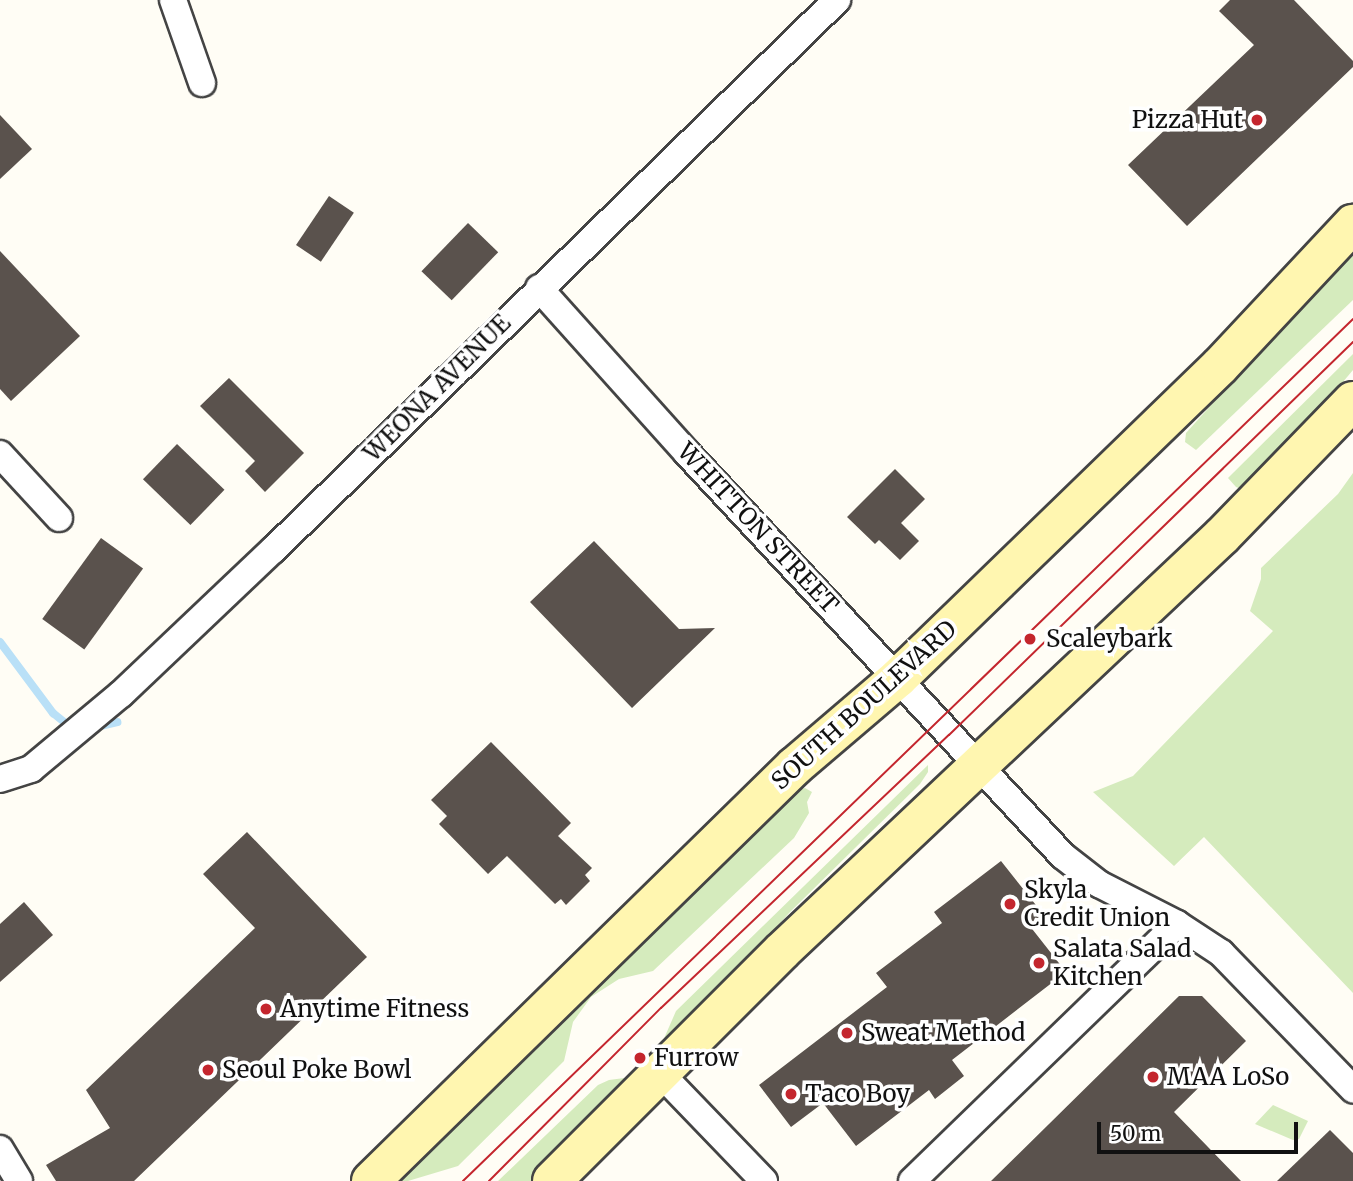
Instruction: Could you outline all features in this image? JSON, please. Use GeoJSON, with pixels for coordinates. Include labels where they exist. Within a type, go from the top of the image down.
{"type":"FeatureCollection","features":[{"type":"Feature","properties":{"kind":"main road","name":"SOUTH BOULEVARD"},"geometry":{"type":"LineString","coordinates":[[370,1181],[795,766],[898,678],[1220,366],[1353,224]]}},
{"type":"Feature","properties":{"kind":"main road"},"geometry":{"type":"LineString","coordinates":[[552,1181],[782,951],[1222,536],[1353,401]]}},
{"type":"Feature","properties":{"kind":"street"},"geometry":{"type":"LineString","coordinates":[[173,0],[202,83]]}},
{"type":"Feature","properties":{"kind":"street","name":"WEONA AVENUE"},"geometry":{"type":"LineString","coordinates":[[0,779],[31,769],[121,694],[263,560],[837,0]]}},
{"type":"Feature","properties":{"kind":"street","name":"WHITTON STREET"},"geometry":{"type":"LineString","coordinates":[[539,288],[687,453],[1079,870],[1113,892],[1177,923],[1221,953],[1353,1089]]}},
{"type":"Feature","properties":{"kind":"street"},"geometry":{"type":"LineString","coordinates":[[0,454],[59,518]]}},
{"type":"Feature","properties":{"kind":"street"},"geometry":{"type":"LineString","coordinates":[[912,1181],[1177,923]]}},
{"type":"Feature","properties":{"kind":"street"},"geometry":{"type":"LineString","coordinates":[[660,1073],[764,1181]]}},
{"type":"Feature","properties":{"kind":"street"},"geometry":{"type":"LineString","coordinates":[[0,1149],[19,1181]]}},
{"type":"Feature","properties":{"kind":"green space"},"geometry":{"type":"Polygon","coordinates":[[[1353,247],[1353,300],[1196,450],[1185,442],[1186,433],[1353,247]]]}},
{"type":"Feature","properties":{"kind":"green space"},"geometry":{"type":"Polygon","coordinates":[[[1353,354],[1353,370],[1310,421],[1241,489],[1236,487],[1228,478],[1353,354]]]}},
{"type":"Feature","properties":{"kind":"green space"},"geometry":{"type":"Polygon","coordinates":[[[1353,473],[1353,993],[1204,837],[1174,866],[1093,792],[1133,776],[1273,631],[1250,611],[1261,579],[1261,568],[1338,494],[1353,473]]]}},
{"type":"Feature","properties":{"kind":"green space"},"geometry":{"type":"Polygon","coordinates":[[[928,765],[928,772],[920,784],[790,912],[639,1078],[532,1181],[498,1181],[598,1085],[609,1080],[632,1077],[659,1050],[676,1011],[928,765]]]}},
{"type":"Feature","properties":{"kind":"green space"},"geometry":{"type":"Polygon","coordinates":[[[805,788],[812,792],[807,802],[809,813],[794,838],[653,971],[619,979],[591,997],[573,1022],[564,1061],[458,1166],[408,1181],[391,1181],[798,790],[805,788]]]}},
{"type":"Feature","properties":{"kind":"green space"},"geometry":{"type":"Polygon","coordinates":[[[1273,1105],[1308,1121],[1299,1139],[1293,1140],[1255,1124],[1273,1105]]]}},
{"type":"Feature","properties":{"kind":"building"},"geometry":{"type":"Polygon","coordinates":[[[1230,0],[1294,0],[1353,61],[1353,67],[1187,226],[1128,165],[1254,45],[1219,11],[1230,0]]]}},
{"type":"Feature","properties":{"kind":"building"},"geometry":{"type":"Polygon","coordinates":[[[0,115],[32,149],[0,179],[0,115]]]}},
{"type":"Feature","properties":{"kind":"building"},"geometry":{"type":"Polygon","coordinates":[[[329,196],[354,213],[321,262],[296,245],[329,196]]]}},
{"type":"Feature","properties":{"kind":"building"},"geometry":{"type":"Polygon","coordinates":[[[468,223],[498,252],[452,300],[421,271],[468,223]]]}},
{"type":"Feature","properties":{"kind":"building"},"geometry":{"type":"Polygon","coordinates":[[[0,251],[80,336],[11,401],[0,389],[0,251]]]}},
{"type":"Feature","properties":{"kind":"building"},"geometry":{"type":"Polygon","coordinates":[[[229,378],[304,453],[265,492],[245,471],[255,461],[200,406],[229,378]]]}},
{"type":"Feature","properties":{"kind":"building"},"geometry":{"type":"Polygon","coordinates":[[[177,444],[224,490],[190,525],[143,479],[177,444]]]}},
{"type":"Feature","properties":{"kind":"building"},"geometry":{"type":"Polygon","coordinates":[[[895,469],[925,499],[901,523],[919,541],[900,560],[879,540],[875,544],[847,517],[895,469]]]}},
{"type":"Feature","properties":{"kind":"building"},"geometry":{"type":"Polygon","coordinates":[[[101,538],[143,569],[84,649],[42,619],[101,538]]]}},
{"type":"Feature","properties":{"kind":"building"},"geometry":{"type":"Polygon","coordinates":[[[594,541],[679,629],[715,628],[632,708],[530,602],[594,541]]]}},
{"type":"Feature","properties":{"kind":"building"},"geometry":{"type":"Polygon","coordinates":[[[491,742],[571,823],[558,836],[592,868],[585,875],[590,881],[566,905],[561,899],[555,904],[507,856],[488,874],[439,824],[447,816],[431,800],[491,742]]]}},
{"type":"Feature","properties":{"kind":"building"},"geometry":{"type":"Polygon","coordinates":[[[247,832],[367,957],[134,1181],[56,1181],[46,1165],[110,1128],[86,1090],[255,928],[203,874],[247,832]]]}},
{"type":"Feature","properties":{"kind":"building"},"geometry":{"type":"Polygon","coordinates":[[[1001,861],[1043,914],[1029,925],[1066,972],[952,1060],[964,1076],[935,1099],[929,1090],[856,1146],[823,1103],[791,1127],[759,1085],[887,987],[876,973],[942,923],[934,912],[1001,861]]]}},
{"type":"Feature","properties":{"kind":"building"},"geometry":{"type":"Polygon","coordinates":[[[24,902],[53,935],[0,982],[0,924],[24,902]]]}},
{"type":"Feature","properties":{"kind":"building","name":"MAA LoSo"},"geometry":{"type":"Polygon","coordinates":[[[1179,996],[1202,996],[1246,1041],[1174,1112],[1241,1181],[991,1181],[1179,996]]]}},
{"type":"Feature","properties":{"kind":"building","name":"MAA LoSo"},"geometry":{"type":"Polygon","coordinates":[[[1330,1130],[1353,1153],[1353,1181],[1277,1181],[1330,1130]]]}},
{"type":"Feature","properties":{"kind":"waterway"},"geometry":{"type":"LineString","coordinates":[[0,642],[53,713],[74,730]]}},
{"type":"Feature","properties":{"kind":"waterway"},"geometry":{"type":"LineString","coordinates":[[96,727],[117,722]]}},
{"type":"Feature","properties":{"kind":"tram line"},"geometry":{"type":"LineString","coordinates":[[463,1181],[1353,319]]}},
{"type":"Feature","properties":{"kind":"tram line"},"geometry":{"type":"LineString","coordinates":[[489,1181],[661,1008],[949,735],[1353,342]]}},
{"type":"Feature","properties":{"kind":"place","name":"Pizza Hut"},"geometry":{"type":"Point","coordinates":[1257,120]}},
{"type":"Feature","properties":{"kind":"place","name":"Scaleybark"},"geometry":{"type":"Point","coordinates":[1030,639]}},
{"type":"Feature","properties":{"kind":"place","name":"Skyla Credit Union"},"geometry":{"type":"Point","coordinates":[1010,904]}},
{"type":"Feature","properties":{"kind":"place","name":"Salata Salad Kitchen"},"geometry":{"type":"Point","coordinates":[1039,963]}},
{"type":"Feature","properties":{"kind":"place","name":"Anytime Fitness"},"geometry":{"type":"Point","coordinates":[266,1009]}},
{"type":"Feature","properties":{"kind":"place","name":"Sweat Method"},"geometry":{"type":"Point","coordinates":[847,1033]}},
{"type":"Feature","properties":{"kind":"place","name":"Furrow"},"geometry":{"type":"Point","coordinates":[640,1058]}},
{"type":"Feature","properties":{"kind":"place","name":"Seoul Poke Bowl"},"geometry":{"type":"Point","coordinates":[208,1070]}},
{"type":"Feature","properties":{"kind":"place","name":"MAA LoSo"},"geometry":{"type":"Point","coordinates":[1153,1077]}},
{"type":"Feature","properties":{"kind":"place","name":"Taco Boy"},"geometry":{"type":"Point","coordinates":[791,1094]}}]}
